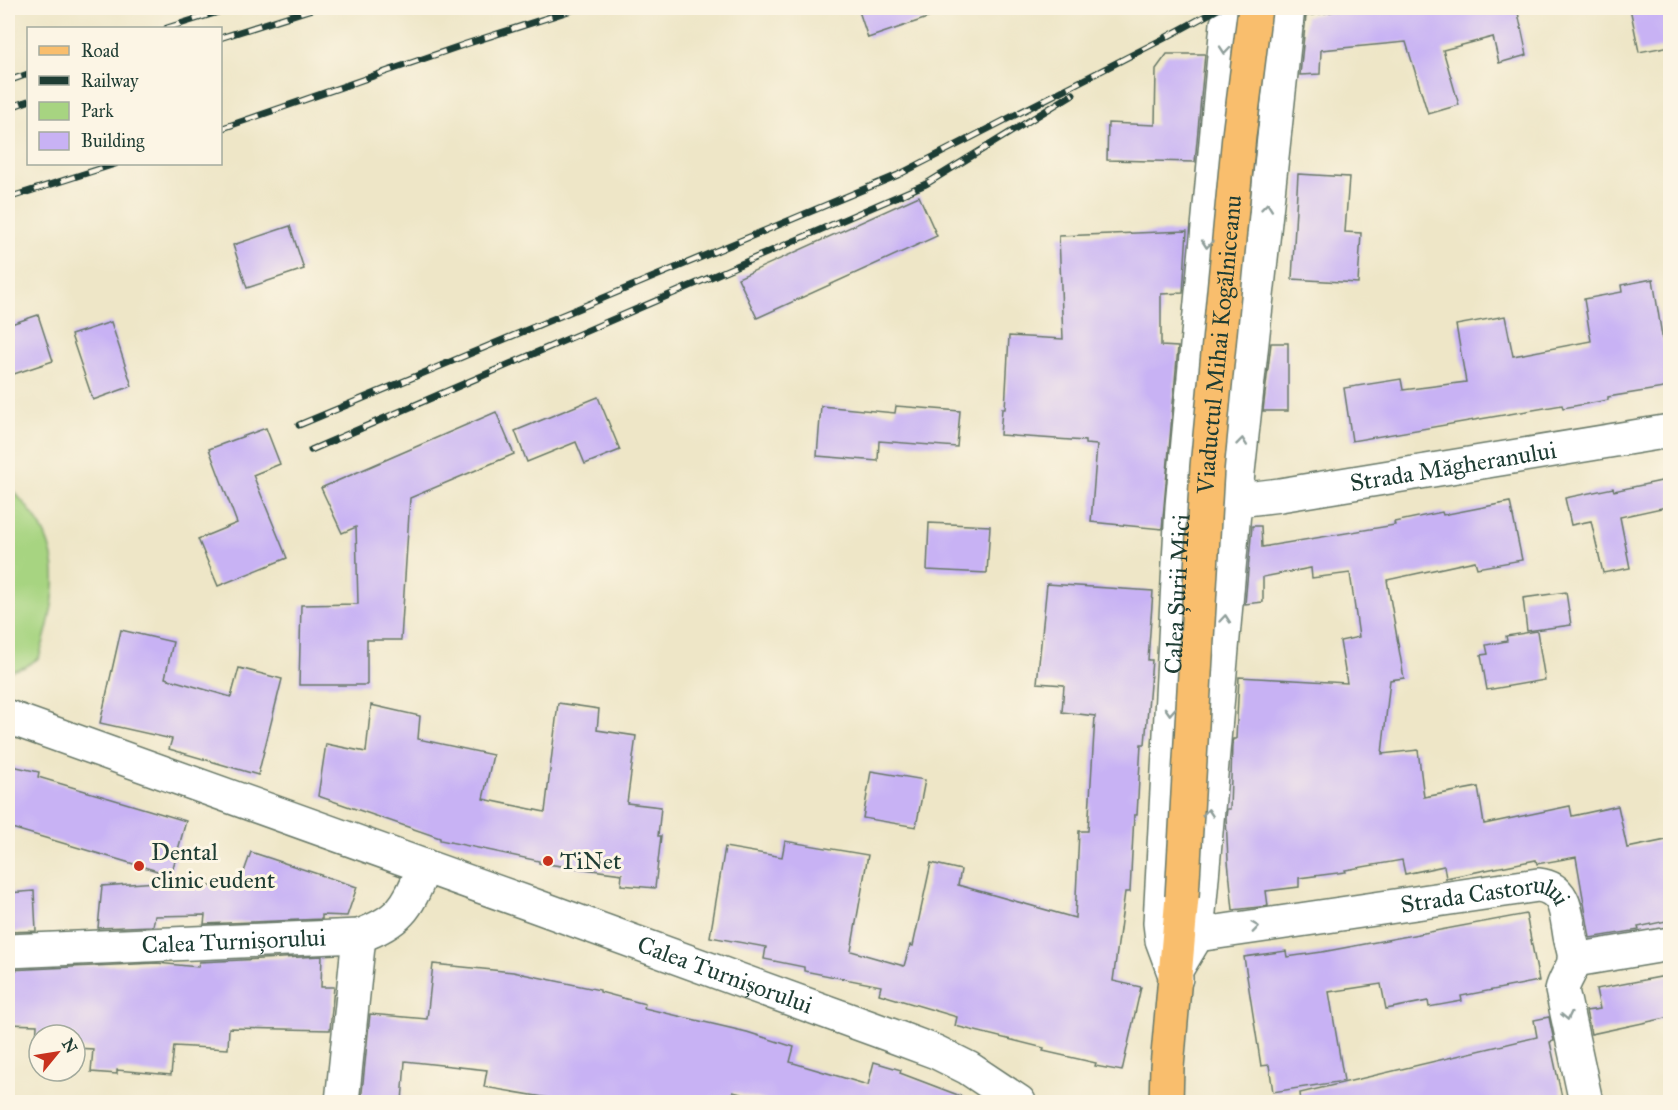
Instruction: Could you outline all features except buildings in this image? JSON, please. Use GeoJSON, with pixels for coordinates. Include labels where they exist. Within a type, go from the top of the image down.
{"type":"FeatureCollection","features":[{"type":"Feature","properties":{"kind":"main road","name":"Viaductul Mihai Kogălniceanu"},"geometry":{"type":"LineString","coordinates":[[1176,974],[1207,466],[1239,136],[1255,8]]}},
{"type":"Feature","properties":{"kind":"main road","name":"Calea Șurii Mici"},"geometry":{"type":"LineString","coordinates":[[1166,1102],[1176,974]]}},
{"type":"Feature","properties":{"kind":"main road","name":"Calea Șurii Mici"},"geometry":{"type":"LineString","coordinates":[[1147,1102],[1167,1067]]}},
{"type":"Feature","properties":{"kind":"street"},"geometry":{"type":"LineString","coordinates":[[1182,506],[1227,24],[1237,14],[1255,8]]}},
{"type":"Feature","properties":{"kind":"street"},"geometry":{"type":"LineString","coordinates":[[1235,500],[1288,8]]}},
{"type":"Feature","properties":{"kind":"street","name":"Strada Măgheranului"},"geometry":{"type":"LineString","coordinates":[[1235,500],[1291,493],[1671,431]]}},
{"type":"Feature","properties":{"kind":"street","name":"Calea Șurii Mici"},"geometry":{"type":"LineString","coordinates":[[1235,500],[1197,935],[1176,974],[1162,940],[1160,923],[1182,506],[1235,500]]}},
{"type":"Feature","properties":{"kind":"street","name":"Calea Turnișorului"},"geometry":{"type":"LineString","coordinates":[[8,717],[936,1052],[968,1068],[1017,1102]]}},
{"type":"Feature","properties":{"kind":"street","name":"Calea Turnișorului"},"geometry":{"type":"LineString","coordinates":[[8,951],[359,936],[392,921],[404,909],[425,866]]}},
{"type":"Feature","properties":{"kind":"street","name":"Strada Castorului"},"geometry":{"type":"LineString","coordinates":[[1197,935],[1538,885],[1549,886],[1565,904],[1575,960],[1564,980],[1562,990],[1586,1102]]}},
{"type":"Feature","properties":{"kind":"street"},"geometry":{"type":"LineString","coordinates":[[342,1102],[359,936]]}},
{"type":"Feature","properties":{"kind":"street"},"geometry":{"type":"LineString","coordinates":[[1575,960],[1671,944]]}},
{"type":"Feature","properties":{"kind":"green space"},"geometry":{"type":"Polygon","coordinates":[[[8,486],[27,506],[40,526],[49,546],[54,566],[54,586],[52,608],[39,658],[25,667],[8,672],[8,486]]]}},
{"type":"Feature","properties":{"kind":"railway"},"geometry":{"type":"LineString","coordinates":[[170,27],[231,8]]}},
{"type":"Feature","properties":{"kind":"railway"},"geometry":{"type":"LineString","coordinates":[[222,37],[315,8]]}},
{"type":"Feature","properties":{"kind":"railway"},"geometry":{"type":"LineString","coordinates":[[222,128],[578,8]]}},
{"type":"Feature","properties":{"kind":"railway"},"geometry":{"type":"LineString","coordinates":[[299,425],[898,175],[1220,8]]}},
{"type":"Feature","properties":{"kind":"railway"},"geometry":{"type":"LineString","coordinates":[[8,81],[27,74]]}},
{"type":"Feature","properties":{"kind":"railway"},"geometry":{"type":"LineString","coordinates":[[311,450],[926,184],[1073,94]]}},
{"type":"Feature","properties":{"kind":"railway"},"geometry":{"type":"LineString","coordinates":[[8,108],[27,101]]}},
{"type":"Feature","properties":{"kind":"railway"},"geometry":{"type":"LineString","coordinates":[[8,198],[112,165]]}},
{"type":"Feature","properties":{"kind":"place","name":"TiNet"},"geometry":{"type":"Point","coordinates":[548,861]}},
{"type":"Feature","properties":{"kind":"place","name":"Dental clinic eudent"},"geometry":{"type":"Point","coordinates":[139,866]}}]}
